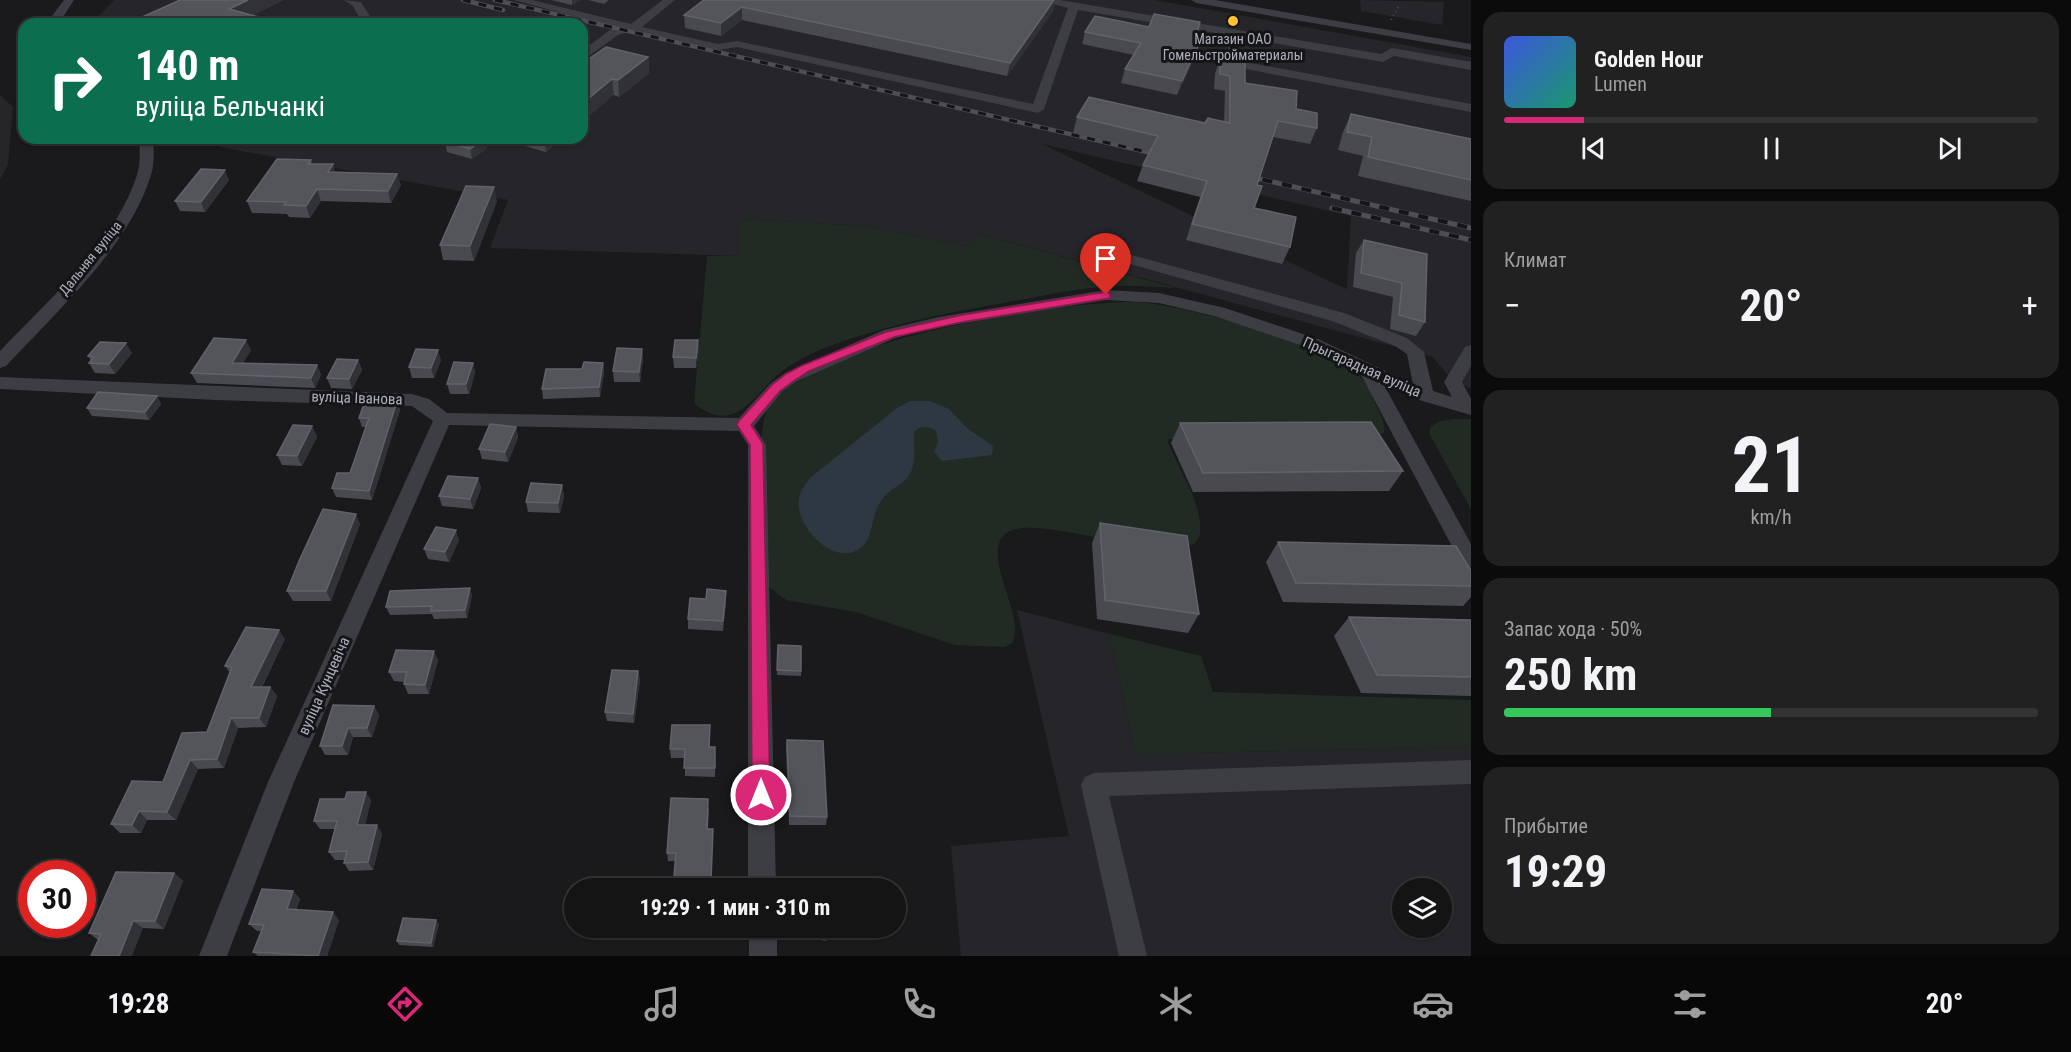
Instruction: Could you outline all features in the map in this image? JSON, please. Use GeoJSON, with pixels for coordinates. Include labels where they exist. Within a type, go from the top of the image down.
{"type":"FeatureCollection","features":[{"type":"Feature","properties":{"kind":"street"},"geometry":{"type":"LineString","coordinates":[[56,18],[61,8],[69,0]]}},
{"type":"Feature","properties":{"kind":"street"},"geometry":{"type":"LineString","coordinates":[[349,0],[357,4],[365,18]]}},
{"type":"Feature","properties":{"kind":"street"},"geometry":{"type":"LineString","coordinates":[[519,0],[718,47],[737,44],[1038,109],[1074,6]]}},
{"type":"Feature","properties":{"kind":"street"},"geometry":{"type":"LineString","coordinates":[[588,52],[614,32],[633,28],[670,0]]}},
{"type":"Feature","properties":{"kind":"street"},"geometry":{"type":"LineString","coordinates":[[1043,0],[1383,58],[1392,52],[1471,66]]}},
{"type":"Feature","properties":{"kind":"street"},"geometry":{"type":"LineString","coordinates":[[1196,0],[1471,46]]}},
{"type":"Feature","properties":{"kind":"street"},"geometry":{"type":"LineString","coordinates":[[1215,29],[1223,5]]}},
{"type":"Feature","properties":{"kind":"street"},"geometry":{"type":"LineString","coordinates":[[1233,33],[1234,63],[1471,108]]}},
{"type":"Feature","properties":{"kind":"street","name":"Дальняя вуліца"},"geometry":{"type":"LineString","coordinates":[[0,362],[91,260],[127,212],[144,174],[146,144]]}},
{"type":"Feature","properties":{"kind":"street"},"geometry":{"type":"LineString","coordinates":[[1128,259],[1338,317],[1401,342],[1415,352],[1425,396]]}},
{"type":"Feature","properties":{"kind":"street","name":"Прыгарадная вуліца"},"geometry":{"type":"LineString","coordinates":[[744,425],[776,388],[805,369],[867,343],[914,328],[1054,302],[1106,295],[1159,298],[1219,312],[1312,343],[1425,396],[1469,408]]}},
{"type":"Feature","properties":{"kind":"street"},"geometry":{"type":"LineString","coordinates":[[1469,408],[1453,382],[1471,351]]}},
{"type":"Feature","properties":{"kind":"street"},"geometry":{"type":"LineString","coordinates":[[1367,370],[1471,563]]}},
{"type":"Feature","properties":{"kind":"street","name":"вуліца Іванова"},"geometry":{"type":"LineString","coordinates":[[0,383],[216,394],[412,400],[423,404],[443,419]]}},
{"type":"Feature","properties":{"kind":"street"},"geometry":{"type":"LineString","coordinates":[[443,419],[744,425],[757,444],[762,878]]}},
{"type":"Feature","properties":{"kind":"street","name":"вуліца Кунцевіча"},"geometry":{"type":"LineString","coordinates":[[213,956],[281,782],[443,419]]}},
{"type":"Feature","properties":{"kind":"street"},"geometry":{"type":"LineString","coordinates":[[1133,956],[1094,785],[1471,772]]}},
{"type":"Feature","properties":{"kind":"street"},"geometry":{"type":"LineString","coordinates":[[763,938],[763,956]]}},
{"type":"Feature","properties":{"kind":"path"},"geometry":{"type":"LineString","coordinates":[[1390,20],[1400,6]]}},
{"type":"Feature","properties":{"kind":"shaded area"},"geometry":{"type":"Polygon","coordinates":[[[114,0],[1155,0],[1471,57],[1471,388],[1453,382],[1433,357],[980,234],[967,246],[866,226],[740,219],[740,256],[490,248],[508,200],[220,147],[223,144],[588,144],[588,18],[101,18],[99,16],[114,0]],[[1042,144],[1346,289],[1351,216],[1042,144]]]}},
{"type":"Feature","properties":{"kind":"shaded area"},"geometry":{"type":"Polygon","coordinates":[[[1360,0],[1444,2],[1442,25],[1361,11],[1360,0]]]}},
{"type":"Feature","properties":{"kind":"shaded area"},"geometry":{"type":"Polygon","coordinates":[[[0,95],[13,107],[8,164],[0,180],[0,95]]]}},
{"type":"Feature","properties":{"kind":"shaded area"},"geometry":{"type":"Polygon","coordinates":[[[740,219],[866,226],[967,246],[980,234],[1176,288],[1098,287],[957,312],[889,327],[822,349],[801,359],[782,371],[742,409],[721,416],[708,412],[694,403],[707,256],[740,256],[740,219]]]}},
{"type":"Feature","properties":{"kind":"shaded area"},"geometry":{"type":"Polygon","coordinates":[[[1138,302],[1189,311],[1254,328],[1316,351],[1341,363],[1359,376],[1367,386],[1383,420],[1384,433],[1370,439],[1167,439],[1195,502],[1200,527],[1197,540],[1193,544],[1177,549],[1127,544],[1042,528],[1020,528],[1005,534],[999,544],[998,557],[1014,618],[1015,631],[1012,643],[1005,647],[955,645],[856,612],[786,600],[769,587],[761,492],[763,424],[767,411],[791,386],[830,364],[881,345],[938,329],[1053,308],[1138,302]]]}},
{"type":"Feature","properties":{"kind":"shaded area"},"geometry":{"type":"Polygon","coordinates":[[[910,401],[930,401],[949,409],[967,428],[993,446],[992,455],[942,461],[934,452],[938,442],[936,431],[927,427],[919,428],[914,432],[914,460],[911,472],[881,501],[866,543],[852,553],[840,553],[829,549],[809,531],[803,520],[799,509],[802,490],[810,478],[897,408],[910,401]]]}},
{"type":"Feature","properties":{"kind":"shaded area"},"geometry":{"type":"Polygon","coordinates":[[[1471,419],[1471,509],[1429,433],[1431,426],[1440,421],[1471,419]]]}},
{"type":"Feature","properties":{"kind":"shaded area"},"geometry":{"type":"Polygon","coordinates":[[[1017,610],[1110,634],[1135,754],[1471,747],[1471,956],[961,956],[951,846],[1069,836],[1017,610]]]}},
{"type":"Feature","properties":{"kind":"shaded area"},"geometry":{"type":"Polygon","coordinates":[[[1110,634],[1201,656],[1213,692],[1471,700],[1471,747],[1135,754],[1110,634]]]}},
{"type":"Feature","properties":{"kind":"building"},"geometry":{"type":"Polygon","coordinates":[[[180,0],[248,0],[229,9],[263,18],[140,18],[180,0]]]}},
{"type":"Feature","properties":{"kind":"building"},"geometry":{"type":"Polygon","coordinates":[[[704,0],[1054,0],[1010,63],[742,7],[721,23],[684,15],[704,0]]]}},
{"type":"Feature","properties":{"kind":"building"},"geometry":{"type":"Polygon","coordinates":[[[1154,14],[1200,22],[1196,36],[1202,37],[1182,81],[1125,69],[1141,43],[1085,32],[1095,16],[1149,27],[1154,14]]]}},
{"type":"Feature","properties":{"kind":"building"},"geometry":{"type":"Polygon","coordinates":[[[1232,40],[1234,52],[1245,55],[1245,83],[1297,91],[1296,109],[1317,113],[1317,128],[1278,121],[1257,185],[1262,186],[1254,208],[1296,217],[1290,247],[1192,224],[1207,181],[1143,165],[1158,136],[1077,117],[1089,97],[1205,123],[1208,118],[1230,123],[1230,76],[1220,74],[1220,59],[1230,60],[1232,40]]]}},
{"type":"Feature","properties":{"kind":"building"},"geometry":{"type":"Polygon","coordinates":[[[606,47],[648,57],[618,80],[612,79],[588,99],[588,60],[606,47]]]}},
{"type":"Feature","properties":{"kind":"building"},"geometry":{"type":"Polygon","coordinates":[[[1351,114],[1471,139],[1471,180],[1368,157],[1372,137],[1347,132],[1351,114]]]}},
{"type":"Feature","properties":{"kind":"building"},"geometry":{"type":"Polygon","coordinates":[[[452,144],[477,144],[470,149],[452,144]]]}},
{"type":"Feature","properties":{"kind":"building"},"geometry":{"type":"Polygon","coordinates":[[[277,159],[311,160],[308,164],[333,164],[328,172],[397,174],[388,191],[317,189],[306,206],[284,205],[286,202],[247,201],[277,159]]]}},
{"type":"Feature","properties":{"kind":"building"},"geometry":{"type":"Polygon","coordinates":[[[201,169],[225,170],[201,202],[175,201],[201,169]]]}},
{"type":"Feature","properties":{"kind":"building"},"geometry":{"type":"Polygon","coordinates":[[[466,186],[494,187],[470,246],[440,245],[466,186]]]}},
{"type":"Feature","properties":{"kind":"building"},"geometry":{"type":"Polygon","coordinates":[[[1364,240],[1427,254],[1425,322],[1399,315],[1402,283],[1361,273],[1364,240]]]}},
{"type":"Feature","properties":{"kind":"building"},"geometry":{"type":"Polygon","coordinates":[[[214,338],[246,340],[232,363],[317,365],[311,378],[191,373],[214,338]]]}},
{"type":"Feature","properties":{"kind":"building"},"geometry":{"type":"Polygon","coordinates":[[[675,340],[698,340],[696,358],[673,357],[675,340]]]}},
{"type":"Feature","properties":{"kind":"building"},"geometry":{"type":"Polygon","coordinates":[[[100,342],[126,343],[109,364],[89,363],[94,357],[88,356],[100,342]]]}},
{"type":"Feature","properties":{"kind":"building"},"geometry":{"type":"Polygon","coordinates":[[[617,348],[642,349],[639,372],[613,371],[617,348]]]}},
{"type":"Feature","properties":{"kind":"building"},"geometry":{"type":"Polygon","coordinates":[[[416,349],[438,350],[431,368],[409,367],[416,349]]]}},
{"type":"Feature","properties":{"kind":"building"},"geometry":{"type":"Polygon","coordinates":[[[337,359],[358,360],[349,379],[327,378],[337,359]]]}},
{"type":"Feature","properties":{"kind":"building"},"geometry":{"type":"Polygon","coordinates":[[[454,362],[473,363],[466,384],[447,384],[454,362]]]}},
{"type":"Feature","properties":{"kind":"building"},"geometry":{"type":"Polygon","coordinates":[[[584,362],[603,363],[599,387],[542,389],[546,369],[582,369],[584,362]]]}},
{"type":"Feature","properties":{"kind":"building"},"geometry":{"type":"Polygon","coordinates":[[[98,392],[157,396],[145,412],[87,408],[98,392]]]}},
{"type":"Feature","properties":{"kind":"building"},"geometry":{"type":"Polygon","coordinates":[[[365,401],[397,401],[369,491],[332,488],[337,473],[350,473],[369,418],[359,418],[365,401]]]}},
{"type":"Feature","properties":{"kind":"building"},"geometry":{"type":"Polygon","coordinates":[[[1371,422],[1403,471],[1203,473],[1180,423],[1371,422]]]}},
{"type":"Feature","properties":{"kind":"building"},"geometry":{"type":"Polygon","coordinates":[[[490,424],[516,427],[505,452],[479,449],[490,424]]]}},
{"type":"Feature","properties":{"kind":"building"},"geometry":{"type":"Polygon","coordinates":[[[293,425],[312,426],[297,456],[277,455],[293,425]]]}},
{"type":"Feature","properties":{"kind":"building"},"geometry":{"type":"Polygon","coordinates":[[[448,476],[478,478],[470,499],[439,496],[448,476]]]}},
{"type":"Feature","properties":{"kind":"building"},"geometry":{"type":"Polygon","coordinates":[[[531,483],[562,485],[558,503],[526,502],[531,483]]]}},
{"type":"Feature","properties":{"kind":"building"},"geometry":{"type":"Polygon","coordinates":[[[323,509],[356,514],[326,591],[287,591],[299,561],[323,509]]]}},
{"type":"Feature","properties":{"kind":"building"},"geometry":{"type":"Polygon","coordinates":[[[1100,523],[1187,536],[1199,614],[1105,600],[1100,523]]]}},
{"type":"Feature","properties":{"kind":"building"},"geometry":{"type":"Polygon","coordinates":[[[436,527],[456,530],[445,552],[424,549],[436,527]]]}},
{"type":"Feature","properties":{"kind":"building"},"geometry":{"type":"Polygon","coordinates":[[[1278,542],[1456,546],[1471,571],[1471,586],[1296,583],[1278,542]]]}},
{"type":"Feature","properties":{"kind":"building"},"geometry":{"type":"Polygon","coordinates":[[[470,588],[465,610],[431,611],[432,606],[386,607],[390,591],[470,588]]]}},
{"type":"Feature","properties":{"kind":"building"},"geometry":{"type":"Polygon","coordinates":[[[707,589],[726,591],[723,621],[688,619],[690,598],[706,599],[707,589]]]}},
{"type":"Feature","properties":{"kind":"building"},"geometry":{"type":"Polygon","coordinates":[[[1349,617],[1471,620],[1471,677],[1377,675],[1349,617]]]}},
{"type":"Feature","properties":{"kind":"building"},"geometry":{"type":"Polygon","coordinates":[[[246,627],[279,630],[251,687],[270,687],[259,718],[231,718],[217,759],[190,760],[167,812],[139,811],[132,825],[111,824],[132,781],[163,782],[182,733],[207,732],[232,667],[225,666],[246,627]]]}},
{"type":"Feature","properties":{"kind":"building"},"geometry":{"type":"Polygon","coordinates":[[[778,645],[801,646],[801,671],[777,670],[778,645]]]}},
{"type":"Feature","properties":{"kind":"building"},"geometry":{"type":"Polygon","coordinates":[[[396,650],[434,651],[425,685],[404,684],[407,672],[389,672],[396,650]]]}},
{"type":"Feature","properties":{"kind":"building"},"geometry":{"type":"Polygon","coordinates":[[[612,670],[638,671],[633,714],[605,712],[612,670]]]}},
{"type":"Feature","properties":{"kind":"building"},"geometry":{"type":"Polygon","coordinates":[[[333,705],[374,706],[367,728],[348,728],[342,746],[320,746],[333,705]]]}},
{"type":"Feature","properties":{"kind":"building"},"geometry":{"type":"Polygon","coordinates":[[[672,725],[710,725],[709,747],[715,747],[715,768],[684,768],[685,749],[670,749],[672,725]]]}},
{"type":"Feature","properties":{"kind":"building"},"geometry":{"type":"Polygon","coordinates":[[[787,740],[823,741],[827,817],[790,816],[787,740]]]}},
{"type":"Feature","properties":{"kind":"building"},"geometry":{"type":"Polygon","coordinates":[[[347,792],[366,792],[357,825],[377,825],[368,862],[344,863],[347,851],[329,852],[337,821],[314,821],[320,799],[345,799],[347,792]]]}},
{"type":"Feature","properties":{"kind":"building"},"geometry":{"type":"Polygon","coordinates":[[[671,798],[708,799],[707,829],[713,829],[711,878],[674,878],[676,853],[667,853],[671,798]]]}},
{"type":"Feature","properties":{"kind":"building"},"geometry":{"type":"Polygon","coordinates":[[[116,872],[174,873],[155,921],[133,921],[119,956],[91,956],[101,934],[96,934],[96,917],[116,872]]]}},
{"type":"Feature","properties":{"kind":"building"},"geometry":{"type":"Polygon","coordinates":[[[262,889],[293,891],[287,909],[333,912],[318,956],[253,952],[264,925],[249,924],[262,889]]]}},
{"type":"Feature","properties":{"kind":"building"},"geometry":{"type":"Polygon","coordinates":[[[403,918],[436,920],[431,943],[397,941],[403,918]]]}},
{"type":"Feature","properties":{"kind":"railway"},"geometry":{"type":"LineString","coordinates":[[463,0],[503,10]]}},
{"type":"Feature","properties":{"kind":"railway"},"geometry":{"type":"LineString","coordinates":[[495,0],[572,18]]}},
{"type":"Feature","properties":{"kind":"railway"},"geometry":{"type":"LineString","coordinates":[[588,22],[1164,156]]}},
{"type":"Feature","properties":{"kind":"railway"},"geometry":{"type":"LineString","coordinates":[[1243,175],[1471,228]]}},
{"type":"Feature","properties":{"kind":"railway"},"geometry":{"type":"LineString","coordinates":[[1332,208],[1471,240]]}},
{"type":"Feature","properties":{"kind":"place","name":"Магазин ОАО Гомельстройматериалы"},"geometry":{"type":"Point","coordinates":[1233,21]}},
{"type":"Feature","properties":{"kind":"route"},"geometry":{"type":"LineString","coordinates":[[761,795],[757,444],[744,425],[763,401],[791,377],[890,334],[962,318],[1106,295]]}}]}
